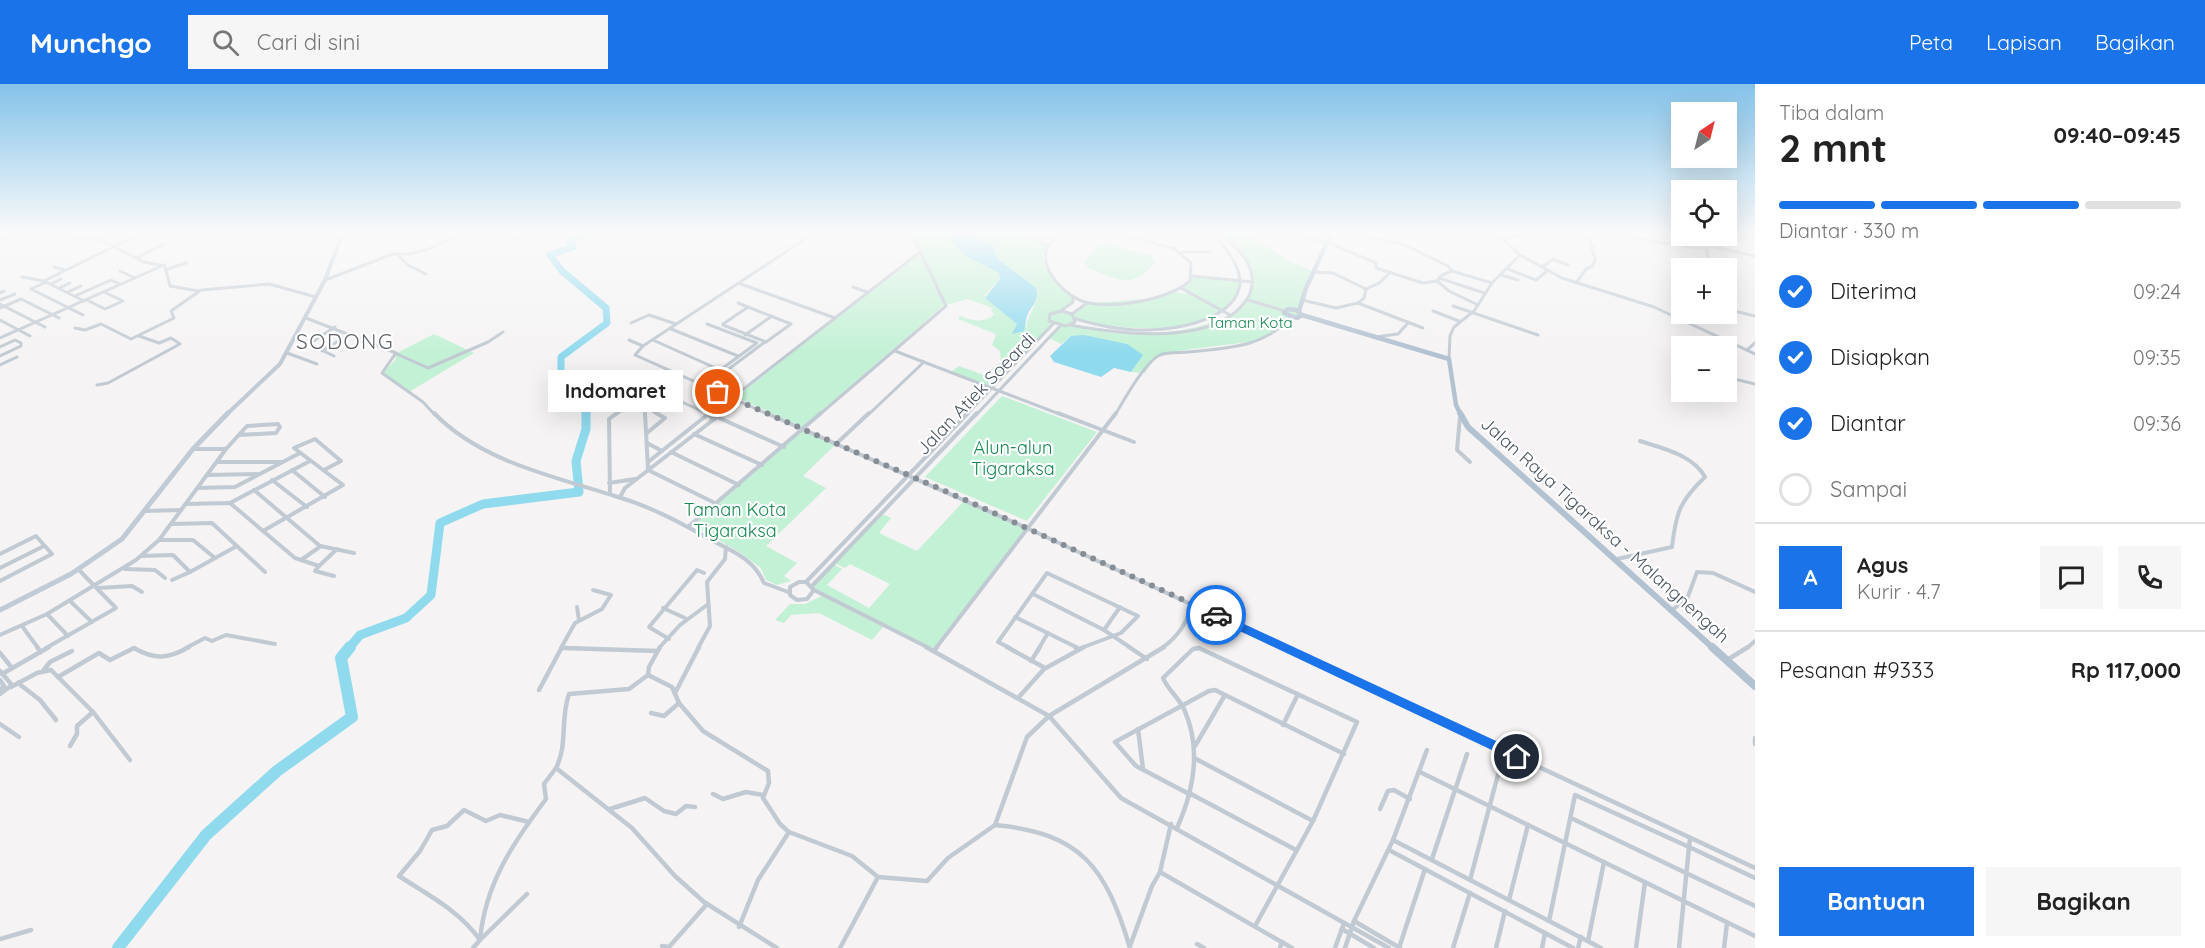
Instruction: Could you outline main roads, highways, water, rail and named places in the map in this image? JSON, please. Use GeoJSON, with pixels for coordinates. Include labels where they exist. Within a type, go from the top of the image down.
{"type":"FeatureCollection","features":[{"type":"Feature","properties":{"kind":"main road"},"geometry":{"type":"LineString","coordinates":[[1300,313],[1302,300],[1314,272]]}},
{"type":"Feature","properties":{"kind":"main road"},"geometry":{"type":"LineString","coordinates":[[1285,311],[1300,313],[1290,317],[1285,311]]}},
{"type":"Feature","properties":{"kind":"main road","name":"Jalan Raya Tigaraksa - Malangnengah"},"geometry":{"type":"LineString","coordinates":[[1300,313],[1374,338],[1449,359],[1453,393],[1460,417],[1476,435],[1755,686]]}},
{"type":"Feature","properties":{"kind":"water"},"geometry":{"type":"Polygon","coordinates":[[[1016,272],[1036,288],[1036,300],[1027,316],[1024,331],[1012,334],[1017,324],[985,298],[1000,279],[999,273],[1016,272]]]}},
{"type":"Feature","properties":{"kind":"water"},"geometry":{"type":"Polygon","coordinates":[[[1084,335],[1127,344],[1143,355],[1131,372],[1114,368],[1101,377],[1054,362],[1050,356],[1071,336],[1084,335]]]}},
{"type":"Feature","properties":{"kind":"waterway"},"geometry":{"type":"LineString","coordinates":[[349,648],[360,635],[406,618],[431,595],[440,523],[483,504],[579,492],[576,461],[586,429],[586,407],[561,385],[561,357],[607,323],[606,308],[564,272]]}},
{"type":"Feature","properties":{"kind":"waterway"},"geometry":{"type":"LineString","coordinates":[[118,948],[206,835],[277,771],[352,717],[341,658],[350,647]]}},
{"type":"Feature","properties":{"kind":"place","name":"Indomaret"},"geometry":{"type":"Point","coordinates":[718,392]}},
{"type":"Feature","properties":{"kind":"district","name":"SODONG"},"geometry":{"type":"Point","coordinates":[345,342]}},
{"type":"Feature","properties":{"kind":"park label","name":"Taman Kota"},"geometry":{"type":"Point","coordinates":[1250,323]}},
{"type":"Feature","properties":{"kind":"park label","name":"Alun-alun Tigaraksa"},"geometry":{"type":"Point","coordinates":[1013,458]}},
{"type":"Feature","properties":{"kind":"park label","name":"Taman Kota Tigaraksa"},"geometry":{"type":"Point","coordinates":[735,520]}}]}
